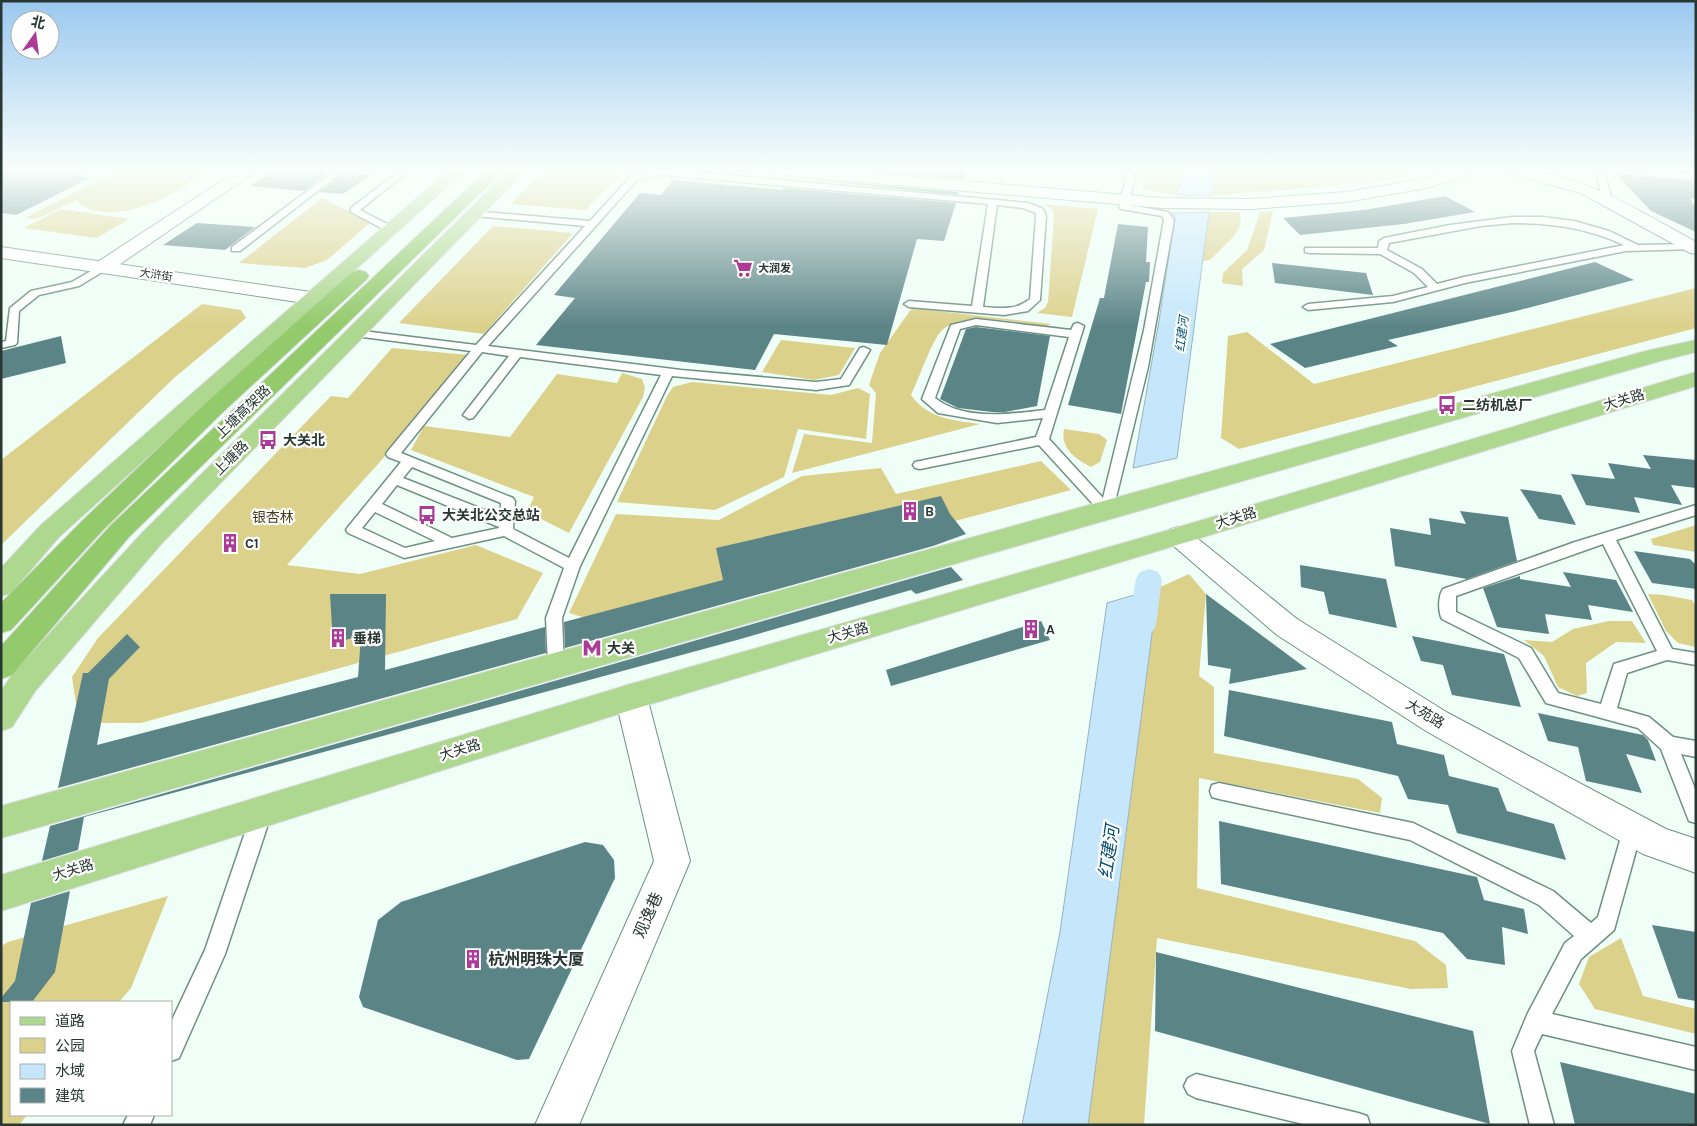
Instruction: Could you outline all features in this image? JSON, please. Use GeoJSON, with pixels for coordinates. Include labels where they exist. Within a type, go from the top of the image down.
{"type":"FeatureCollection","features":[{"type":"Feature","properties":{"kind":"highway","name":"上塘高架路"},"geometry":{"type":"LineString","coordinates":[[1,622],[94,524],[194,428],[419,222]]}},
{"type":"Feature","properties":{"kind":"highway","name":"上塘高架路"},"geometry":{"type":"LineString","coordinates":[[1,666],[120,531],[442,222]]}},
{"type":"Feature","properties":{"kind":"main road"},"geometry":{"type":"LineString","coordinates":[[1,586],[50,531],[399,222]]}},
{"type":"Feature","properties":{"kind":"main road","name":"上塘路"},"geometry":{"type":"LineString","coordinates":[[1,718],[25,681],[153,537],[466,222]]}},
{"type":"Feature","properties":{"kind":"main road"},"geometry":{"type":"LineString","coordinates":[[1,822],[1654,356],[1696,346]]}},
{"type":"Feature","properties":{"kind":"main road","name":"大关路"},"geometry":{"type":"LineString","coordinates":[[1,893],[631,697],[1692,383]]}},
{"type":"Feature","properties":{"kind":"street"},"geometry":{"type":"LineString","coordinates":[[103,267],[171,222]]}},
{"type":"Feature","properties":{"kind":"street"},"geometry":{"type":"LineString","coordinates":[[1645,222],[1694,248]]}},
{"type":"Feature","properties":{"kind":"street","name":"大浒街"},"geometry":{"type":"LineString","coordinates":[[1,252],[311,298]]}},
{"type":"Feature","properties":{"kind":"street","name":"大苑路"},"geometry":{"type":"LineString","coordinates":[[1178,536],[1286,627],[1437,722],[1656,842],[1696,856]]}},
{"type":"Feature","properties":{"kind":"street","name":"观逸巷"},"geometry":{"type":"LineString","coordinates":[[557,1125],[672,861],[631,697]]}},
{"type":"Feature","properties":{"kind":"lane"},"geometry":{"type":"LineString","coordinates":[[236,249],[272,222]]}},
{"type":"Feature","properties":{"kind":"lane"},"geometry":{"type":"LineString","coordinates":[[376,222],[390,229]]}},
{"type":"Feature","properties":{"kind":"lane"},"geometry":{"type":"LineString","coordinates":[[566,222],[592,224]]}},
{"type":"Feature","properties":{"kind":"lane"},"geometry":{"type":"LineString","coordinates":[[506,527],[508,501],[393,454],[479,349],[594,222]]}},
{"type":"Feature","properties":{"kind":"lane"},"geometry":{"type":"LineString","coordinates":[[977,310],[990,222]]}},
{"type":"Feature","properties":{"kind":"lane"},"geometry":{"type":"LineString","coordinates":[[909,304],[1004,312],[1024,309],[1035,300],[1041,222]]}},
{"type":"Feature","properties":{"kind":"lane"},"geometry":{"type":"LineString","coordinates":[[1106,511],[1127,436],[1160,286],[1169,222]]}},
{"type":"Feature","properties":{"kind":"lane"},"geometry":{"type":"LineString","coordinates":[[1382,251],[1384,241],[1486,222]]}},
{"type":"Feature","properties":{"kind":"lane"},"geometry":{"type":"LineString","coordinates":[[1563,222],[1592,227],[1616,235],[1637,248]]}},
{"type":"Feature","properties":{"kind":"lane"},"geometry":{"type":"LineString","coordinates":[[1308,306],[1393,299],[1464,280],[1626,248],[1694,248]]}},
{"type":"Feature","properties":{"kind":"lane"},"geometry":{"type":"LineString","coordinates":[[1309,250],[1382,251],[1418,270],[1435,288]]}},
{"type":"Feature","properties":{"kind":"lane"},"geometry":{"type":"LineString","coordinates":[[1,345],[11,343],[14,310],[35,293],[75,284],[103,267]]}},
{"type":"Feature","properties":{"kind":"lane"},"geometry":{"type":"LineString","coordinates":[[1042,440],[1076,330],[976,322],[955,327],[928,399],[942,410],[997,419],[1050,413]]}},
{"type":"Feature","properties":{"kind":"lane"},"geometry":{"type":"LineString","coordinates":[[355,333],[668,372],[816,386],[845,382],[864,350]]}},
{"type":"Feature","properties":{"kind":"lane"},"geometry":{"type":"LineString","coordinates":[[469,415],[517,353]]}},
{"type":"Feature","properties":{"kind":"lane"},"geometry":{"type":"LineString","coordinates":[[556,666],[554,618],[572,566],[668,372]]}},
{"type":"Feature","properties":{"kind":"lane"},"geometry":{"type":"LineString","coordinates":[[1042,440],[1106,511]]}},
{"type":"Feature","properties":{"kind":"lane"},"geometry":{"type":"LineString","coordinates":[[920,465],[1042,440]]}},
{"type":"Feature","properties":{"kind":"lane"},"geometry":{"type":"LineString","coordinates":[[409,461],[352,530],[404,553],[506,527]]}},
{"type":"Feature","properties":{"kind":"lane"},"geometry":{"type":"LineString","coordinates":[[394,479],[506,527],[572,566]]}},
{"type":"Feature","properties":{"kind":"lane"},"geometry":{"type":"LineString","coordinates":[[372,505],[449,542]]}},
{"type":"Feature","properties":{"kind":"lane"},"geometry":{"type":"LineString","coordinates":[[1696,510],[1606,538],[1448,593],[1448,615],[1525,653],[1552,698],[1643,722],[1668,744],[1696,815]]}},
{"type":"Feature","properties":{"kind":"lane"},"geometry":{"type":"LineString","coordinates":[[1606,538],[1667,654]]}},
{"type":"Feature","properties":{"kind":"lane"},"geometry":{"type":"LineString","coordinates":[[1607,712],[1620,669],[1667,654],[1696,659]]}},
{"type":"Feature","properties":{"kind":"lane"},"geometry":{"type":"LineString","coordinates":[[1668,744],[1696,749]]}},
{"type":"Feature","properties":{"kind":"lane"},"geometry":{"type":"LineString","coordinates":[[1219,791],[1413,832],[1546,898],[1591,937]]}},
{"type":"Feature","properties":{"kind":"lane"},"geometry":{"type":"LineString","coordinates":[[172,1048],[214,954],[262,812]]}},
{"type":"Feature","properties":{"kind":"lane"},"geometry":{"type":"LineString","coordinates":[[1542,1125],[1523,1052],[1536,1021],[1573,951],[1607,923],[1632,829]]}},
{"type":"Feature","properties":{"kind":"lane"},"geometry":{"type":"LineString","coordinates":[[1536,1021],[1696,1059]]}},
{"type":"Feature","properties":{"kind":"lane"},"geometry":{"type":"LineString","coordinates":[[1196,1086],[1358,1125]]}},
{"type":"Feature","properties":{"kind":"green space"},"geometry":{"type":"Polygon","coordinates":[[[37,222],[125,222],[96,238],[24,228],[37,222]]]}},
{"type":"Feature","properties":{"kind":"green space"},"geometry":{"type":"Polygon","coordinates":[[[292,222],[371,222],[327,260],[305,268],[239,263],[292,222]]]}},
{"type":"Feature","properties":{"kind":"green space"},"geometry":{"type":"Polygon","coordinates":[[[1054,222],[1095,222],[1072,317],[1037,313],[1045,308],[1048,302],[1054,222]]]}},
{"type":"Feature","properties":{"kind":"green space"},"geometry":{"type":"Polygon","coordinates":[[[1208,222],[1240,222],[1239,228],[1232,238],[1210,260],[1203,261],[1208,222]]]}},
{"type":"Feature","properties":{"kind":"green space"},"geometry":{"type":"Polygon","coordinates":[[[1257,222],[1271,222],[1264,250],[1242,269],[1243,286],[1222,283],[1223,273],[1247,250],[1257,222]]]}},
{"type":"Feature","properties":{"kind":"green space"},"geometry":{"type":"Polygon","coordinates":[[[493,226],[573,233],[484,334],[399,323],[493,226]]]}},
{"type":"Feature","properties":{"kind":"green space"},"geometry":{"type":"Polygon","coordinates":[[[1696,288],[1696,328],[1239,449],[1221,438],[1228,336],[1247,332],[1314,384],[1696,288]]]}},
{"type":"Feature","properties":{"kind":"green space"},"geometry":{"type":"Polygon","coordinates":[[[202,304],[241,310],[246,318],[174,378],[1,545],[1,460],[202,304]]]}},
{"type":"Feature","properties":{"kind":"green space"},"geometry":{"type":"Polygon","coordinates":[[[912,308],[1051,324],[1047,326],[1005,320],[973,319],[946,327],[938,335],[930,349],[911,395],[933,414],[980,424],[792,473],[804,434],[872,443],[876,393],[869,385],[880,353],[912,308]]]}},
{"type":"Feature","properties":{"kind":"green space"},"geometry":{"type":"Polygon","coordinates":[[[781,340],[855,348],[839,375],[814,380],[762,372],[781,340]]]}},
{"type":"Feature","properties":{"kind":"green space","name":"银杏林"},"geometry":{"type":"Polygon","coordinates":[[[392,348],[469,355],[387,454],[287,565],[360,574],[476,545],[543,573],[517,619],[141,723],[102,723],[76,704],[72,677],[98,638],[331,396],[348,398],[392,348]]]}},
{"type":"Feature","properties":{"kind":"green space"},"geometry":{"type":"Polygon","coordinates":[[[622,373],[642,379],[645,387],[643,397],[569,533],[527,512],[534,497],[411,450],[424,426],[510,437],[557,374],[617,383],[622,373]]]}},
{"type":"Feature","properties":{"kind":"green space"},"geometry":{"type":"Polygon","coordinates":[[[692,382],[831,395],[858,388],[870,394],[866,439],[798,429],[784,477],[715,510],[617,502],[667,396],[673,387],[692,382]]]}},
{"type":"Feature","properties":{"kind":"green space"},"geometry":{"type":"Polygon","coordinates":[[[1064,429],[1099,434],[1107,440],[1100,462],[1091,467],[1074,456],[1064,442],[1064,429]]]}},
{"type":"Feature","properties":{"kind":"green space"},"geometry":{"type":"Polygon","coordinates":[[[1041,461],[1071,490],[589,619],[569,613],[616,514],[719,520],[802,476],[881,468],[896,494],[1041,461]]]}},
{"type":"Feature","properties":{"kind":"green space"},"geometry":{"type":"Polygon","coordinates":[[[1696,525],[1696,552],[1653,545],[1651,539],[1696,525]]]}},
{"type":"Feature","properties":{"kind":"green space"},"geometry":{"type":"Polygon","coordinates":[[[1189,574],[1206,594],[1199,676],[1214,687],[1214,753],[1358,779],[1382,798],[1380,813],[1199,778],[1197,888],[1415,941],[1446,965],[1448,988],[1411,989],[1157,938],[1144,1125],[1088,1125],[1158,588],[1189,574]]]}},
{"type":"Feature","properties":{"kind":"green space"},"geometry":{"type":"Polygon","coordinates":[[[1648,594],[1692,600],[1696,606],[1696,647],[1678,643],[1666,631],[1648,594]]]}},
{"type":"Feature","properties":{"kind":"green space"},"geometry":{"type":"Polygon","coordinates":[[[1609,621],[1632,621],[1646,643],[1616,642],[1586,663],[1587,693],[1577,696],[1558,687],[1544,656],[1524,640],[1552,642],[1573,629],[1609,621]]]}},
{"type":"Feature","properties":{"kind":"green space"},"geometry":{"type":"Polygon","coordinates":[[[168,896],[131,988],[120,1001],[10,1001],[10,1116],[26,1116],[19,1125],[1,1125],[1,946],[8,942],[168,896]]]}},
{"type":"Feature","properties":{"kind":"green space"},"geometry":{"type":"Polygon","coordinates":[[[1621,938],[1643,996],[1696,1009],[1696,1034],[1595,1009],[1579,984],[1589,957],[1621,938]]]}},
{"type":"Feature","properties":{"kind":"water"},"geometry":{"type":"Polygon","coordinates":[[[1174,222],[1208,222],[1177,458],[1133,468],[1174,222]]]}},
{"type":"Feature","properties":{"kind":"water"},"geometry":{"type":"Polygon","coordinates":[[[1158,588],[1088,1125],[1022,1125],[1060,932],[1107,603],[1158,588]]]}},
{"type":"Feature","properties":{"kind":"building","name":"大润发"},"geometry":{"type":"Polygon","coordinates":[[[616,222],[950,222],[944,241],[917,239],[887,345],[774,334],[755,370],[536,345],[575,298],[554,295],[616,222]]]}},
{"type":"Feature","properties":{"kind":"building"},"geometry":{"type":"Polygon","coordinates":[[[1287,222],[1419,222],[1404,224],[1300,235],[1287,222]]]}},
{"type":"Feature","properties":{"kind":"building"},"geometry":{"type":"Polygon","coordinates":[[[1674,222],[1696,222],[1696,232],[1674,222]]]}},
{"type":"Feature","properties":{"kind":"building"},"geometry":{"type":"Polygon","coordinates":[[[197,223],[255,227],[225,250],[163,245],[197,223]]]}},
{"type":"Feature","properties":{"kind":"building"},"geometry":{"type":"Polygon","coordinates":[[[1118,224],[1148,227],[1146,262],[1150,262],[1149,282],[1146,282],[1121,414],[1068,405],[1100,298],[1104,298],[1118,224]]]}},
{"type":"Feature","properties":{"kind":"building"},"geometry":{"type":"Polygon","coordinates":[[[1595,262],[1634,280],[1516,311],[1388,340],[1398,346],[1305,368],[1270,344],[1595,262]]]}},
{"type":"Feature","properties":{"kind":"building"},"geometry":{"type":"Polygon","coordinates":[[[1272,263],[1366,273],[1373,295],[1275,283],[1272,263]]]}},
{"type":"Feature","properties":{"kind":"building"},"geometry":{"type":"Polygon","coordinates":[[[976,327],[1050,336],[1037,406],[1005,412],[992,412],[958,408],[940,399],[966,329],[976,327]]]}},
{"type":"Feature","properties":{"kind":"building"},"geometry":{"type":"Polygon","coordinates":[[[61,336],[66,363],[1,379],[1,351],[61,336]]]}},
{"type":"Feature","properties":{"kind":"building"},"geometry":{"type":"Polygon","coordinates":[[[1643,455],[1696,460],[1696,488],[1671,485],[1682,505],[1634,497],[1640,513],[1586,505],[1571,474],[1615,479],[1608,463],[1651,469],[1643,455]]]}},
{"type":"Feature","properties":{"kind":"building"},"geometry":{"type":"Polygon","coordinates":[[[1520,489],[1561,495],[1576,525],[1539,519],[1520,489]]]}},
{"type":"Feature","properties":{"kind":"building"},"geometry":{"type":"Polygon","coordinates":[[[941,496],[950,514],[966,534],[933,546],[565,648],[564,622],[723,580],[716,548],[941,496]]]}},
{"type":"Feature","properties":{"kind":"building"},"geometry":{"type":"Polygon","coordinates":[[[1460,511],[1508,517],[1517,561],[1467,579],[1395,566],[1390,528],[1431,535],[1429,518],[1466,524],[1460,511]]]}},
{"type":"Feature","properties":{"kind":"building"},"geometry":{"type":"Polygon","coordinates":[[[1634,551],[1690,559],[1696,565],[1696,589],[1652,583],[1634,551]]]}},
{"type":"Feature","properties":{"kind":"building"},"geometry":{"type":"Polygon","coordinates":[[[1300,565],[1386,579],[1397,628],[1329,614],[1324,592],[1301,587],[1300,565]]]}},
{"type":"Feature","properties":{"kind":"building"},"geometry":{"type":"Polygon","coordinates":[[[951,567],[963,580],[916,594],[911,590],[737,640],[84,817],[78,850],[42,861],[50,826],[951,567]]]}},
{"type":"Feature","properties":{"kind":"building"},"geometry":{"type":"Polygon","coordinates":[[[1563,572],[1616,580],[1633,612],[1588,605],[1592,620],[1545,614],[1549,634],[1497,627],[1483,588],[1520,576],[1520,579],[1571,587],[1563,572]]]}},
{"type":"Feature","properties":{"kind":"building"},"geometry":{"type":"Polygon","coordinates":[[[330,594],[386,594],[385,670],[545,627],[546,653],[58,788],[83,673],[88,673],[127,634],[140,647],[109,679],[97,745],[358,677],[361,636],[333,643],[330,594]]]}},
{"type":"Feature","properties":{"kind":"building"},"geometry":{"type":"Polygon","coordinates":[[[1206,594],[1307,669],[1229,684],[1231,669],[1208,665],[1206,594]]]}},
{"type":"Feature","properties":{"kind":"building"},"geometry":{"type":"Polygon","coordinates":[[[1041,621],[1050,640],[891,686],[886,670],[1041,621]]]}},
{"type":"Feature","properties":{"kind":"building"},"geometry":{"type":"Polygon","coordinates":[[[1412,636],[1504,654],[1521,707],[1452,695],[1443,665],[1421,661],[1412,636]]]}},
{"type":"Feature","properties":{"kind":"building"},"geometry":{"type":"Polygon","coordinates":[[[1229,690],[1392,722],[1397,744],[1444,755],[1449,776],[1498,788],[1507,811],[1554,824],[1566,860],[1457,833],[1448,805],[1408,799],[1398,776],[1224,736],[1229,690]]]}},
{"type":"Feature","properties":{"kind":"building"},"geometry":{"type":"Polygon","coordinates":[[[1538,713],[1643,735],[1648,740],[1656,761],[1626,754],[1642,793],[1586,781],[1578,747],[1548,741],[1538,713]]]}},
{"type":"Feature","properties":{"kind":"building"},"geometry":{"type":"Polygon","coordinates":[[[1219,821],[1477,877],[1484,900],[1524,909],[1528,934],[1502,927],[1505,965],[1467,959],[1443,933],[1221,884],[1219,821]]]}},
{"type":"Feature","properties":{"kind":"building","name":"杭州明珠大厦"},"geometry":{"type":"Polygon","coordinates":[[[585,842],[603,845],[614,860],[615,878],[529,1059],[517,1060],[363,1007],[359,997],[378,920],[401,902],[585,842]]]}},
{"type":"Feature","properties":{"kind":"building"},"geometry":{"type":"Polygon","coordinates":[[[70,891],[55,972],[33,1001],[1,1002],[1,998],[15,981],[31,903],[70,891]]]}},
{"type":"Feature","properties":{"kind":"building"},"geometry":{"type":"Polygon","coordinates":[[[1652,925],[1696,932],[1696,1001],[1678,998],[1652,925]]]}},
{"type":"Feature","properties":{"kind":"building"},"geometry":{"type":"Polygon","coordinates":[[[1156,952],[1473,1031],[1490,1124],[1155,1031],[1156,952]]]}},
{"type":"Feature","properties":{"kind":"building"},"geometry":{"type":"Polygon","coordinates":[[[1560,1062],[1696,1094],[1696,1125],[1575,1125],[1560,1062]]]}},
{"type":"Feature","properties":{"kind":"waterway","name":"红建河"},"geometry":{"type":"LineString","coordinates":[[1142,625],[1149,579]]}},
{"type":"Feature","properties":{"kind":"place","name":"大润发"},"geometry":{"type":"Point","coordinates":[743,268]}},
{"type":"Feature","properties":{"kind":"place","name":"二纺机总厂"},"geometry":{"type":"Point","coordinates":[1447,405]}},
{"type":"Feature","properties":{"kind":"place","name":"大关北"},"geometry":{"type":"Point","coordinates":[268,440]}},
{"type":"Feature","properties":{"kind":"place","name":"B"},"geometry":{"type":"Point","coordinates":[910,511]}},
{"type":"Feature","properties":{"kind":"place","name":"大关北公交总站"},"geometry":{"type":"Point","coordinates":[427,515]}},
{"type":"Feature","properties":{"kind":"place","name":"C1"},"geometry":{"type":"Point","coordinates":[230,543]}},
{"type":"Feature","properties":{"kind":"place","name":"A"},"geometry":{"type":"Point","coordinates":[1031,629]}},
{"type":"Feature","properties":{"kind":"place","name":"垂梯"},"geometry":{"type":"Point","coordinates":[338,638]}},
{"type":"Feature","properties":{"kind":"place","name":"大关"},"geometry":{"type":"Point","coordinates":[592,648]}},
{"type":"Feature","properties":{"kind":"place","name":"杭州明珠大厦"},"geometry":{"type":"Point","coordinates":[473,959]}}]}
